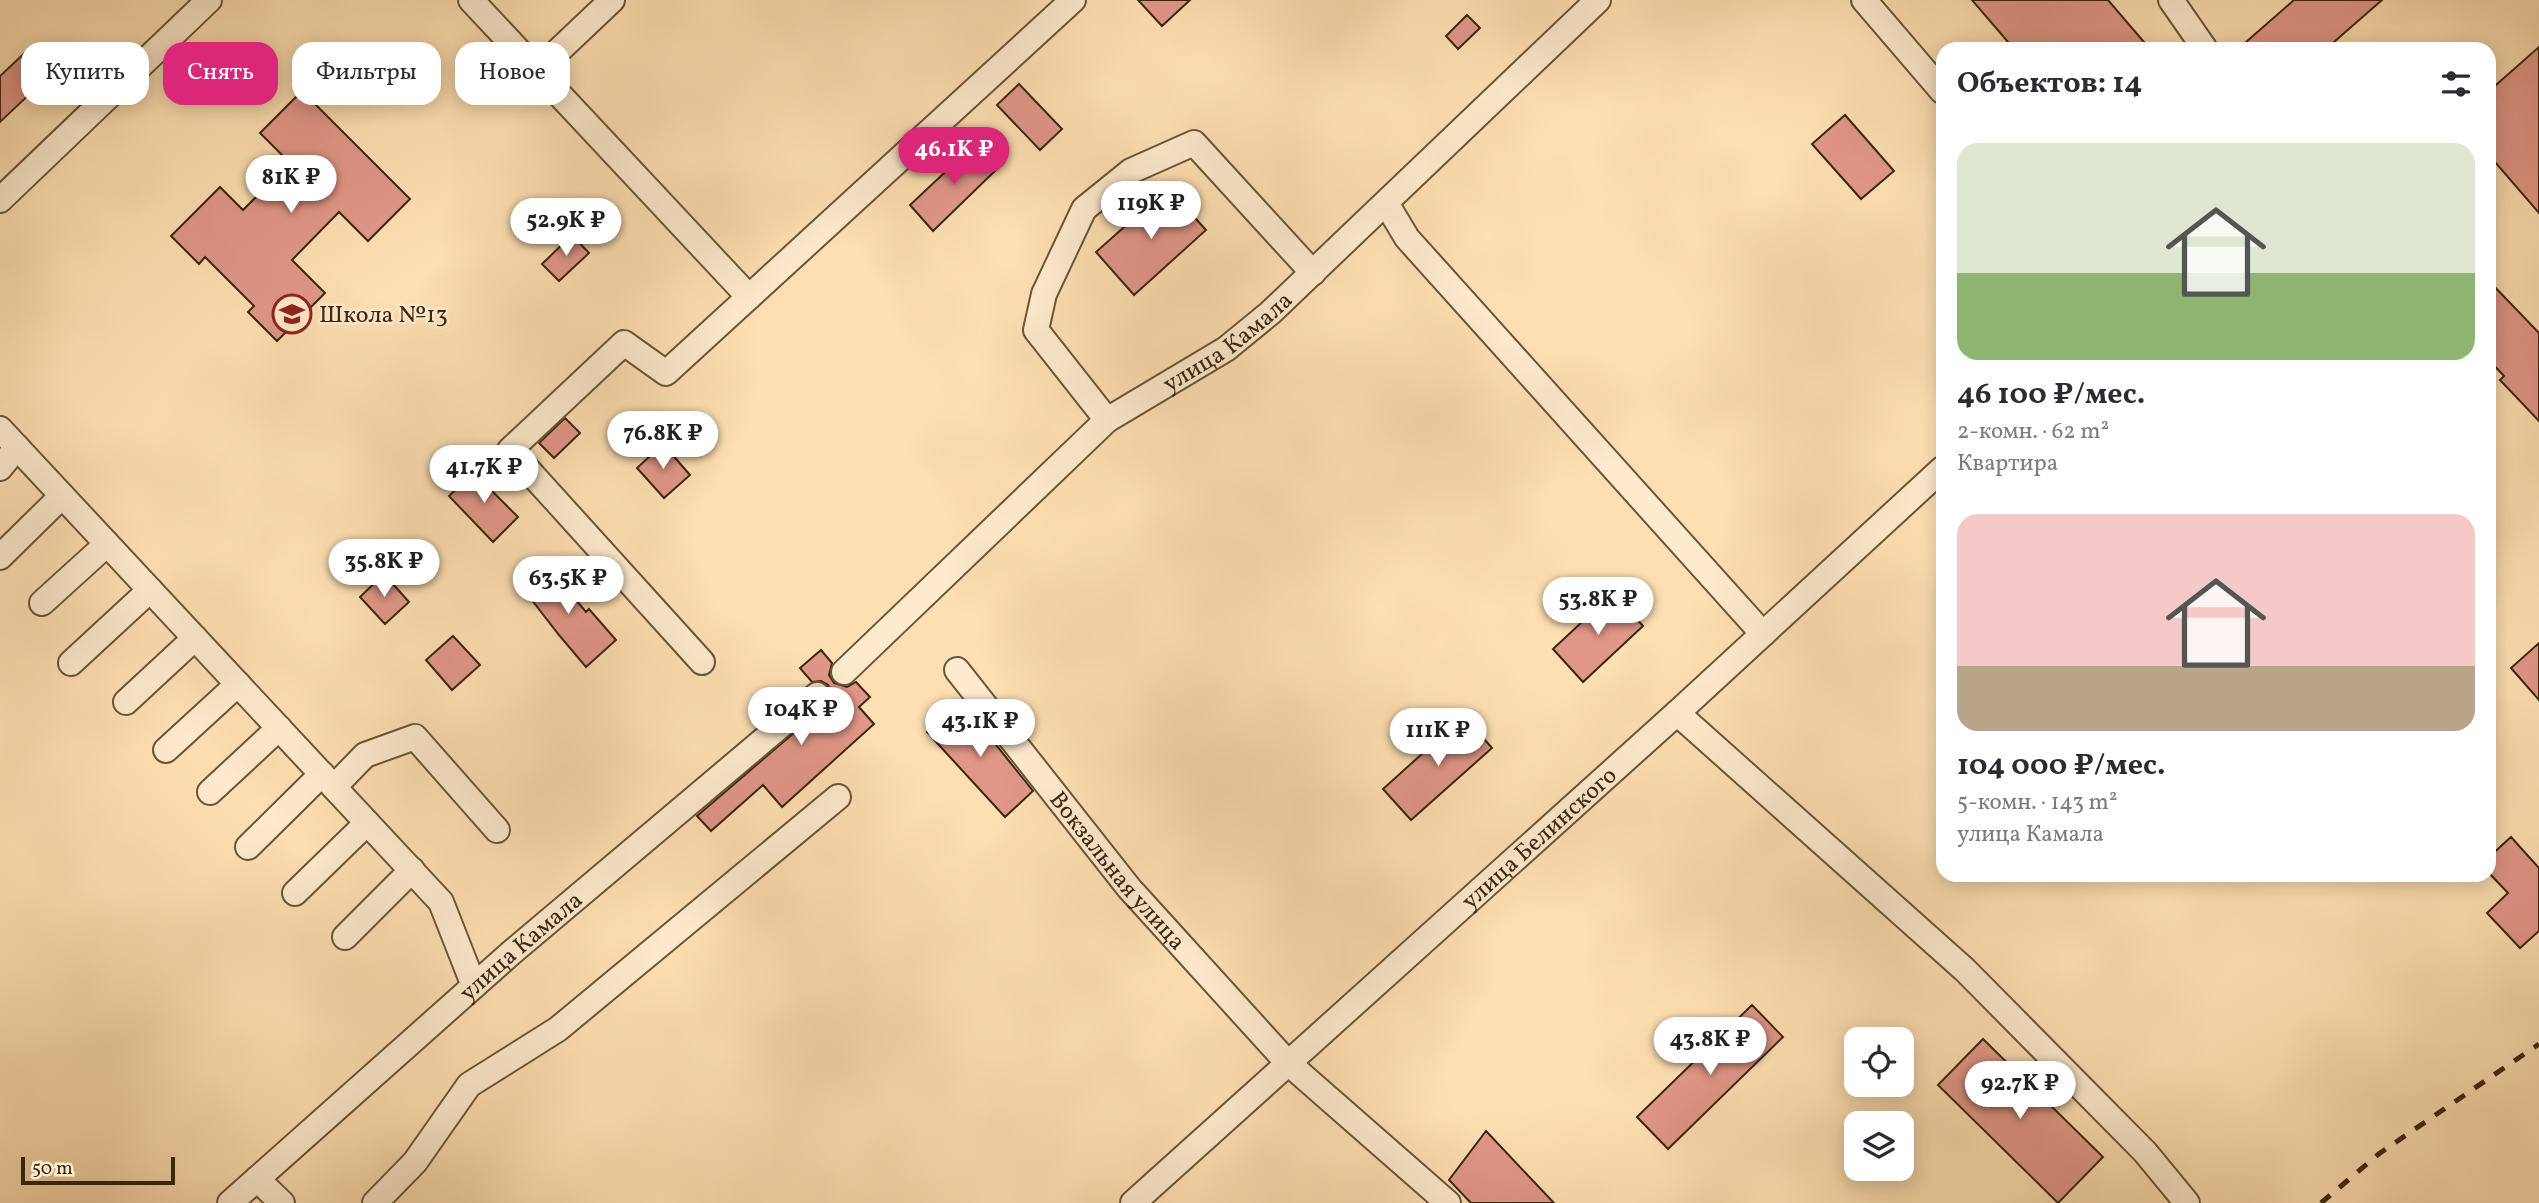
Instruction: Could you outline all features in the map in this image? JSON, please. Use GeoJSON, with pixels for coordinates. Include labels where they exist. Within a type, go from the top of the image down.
{"type":"FeatureCollection","features":[{"type":"Feature","properties":{"kind":"street"},"geometry":{"type":"LineString","coordinates":[[0,200],[209,0]]}},
{"type":"Feature","properties":{"kind":"street"},"geometry":{"type":"LineString","coordinates":[[471,0],[510,42]]}},
{"type":"Feature","properties":{"kind":"street"},"geometry":{"type":"LineString","coordinates":[[568,42],[612,0]]}},
{"type":"Feature","properties":{"kind":"street"},"geometry":{"type":"LineString","coordinates":[[702,662],[510,450],[624,342],[666,373],[1073,0]]}},
{"type":"Feature","properties":{"kind":"street","name":"улица Камала"},"geometry":{"type":"LineString","coordinates":[[844,672],[1107,421],[1226,349],[1270,313],[1598,0]]}},
{"type":"Feature","properties":{"kind":"street"},"geometry":{"type":"LineString","coordinates":[[1864,0],[1936,84]]}},
{"type":"Feature","properties":{"kind":"street"},"geometry":{"type":"LineString","coordinates":[[2171,0],[2200,42]]}},
{"type":"Feature","properties":{"kind":"street"},"geometry":{"type":"LineString","coordinates":[[569,105],[749,297]]}},
{"type":"Feature","properties":{"kind":"street"},"geometry":{"type":"LineString","coordinates":[[1107,421],[1037,330],[1044,294],[1084,209],[1131,171],[1194,143],[1313,273]]}},
{"type":"Feature","properties":{"kind":"street"},"geometry":{"type":"LineString","coordinates":[[1387,202],[1407,239],[1763,634]]}},
{"type":"Feature","properties":{"kind":"street"},"geometry":{"type":"LineString","coordinates":[[0,429],[441,902],[474,986]]}},
{"type":"Feature","properties":{"kind":"street"},"geometry":{"type":"LineString","coordinates":[[0,468],[17,447]]}},
{"type":"Feature","properties":{"kind":"street","name":"улица Белинского"},"geometry":{"type":"LineString","coordinates":[[1133,1203],[1677,713],[1936,475]]}},
{"type":"Feature","properties":{"kind":"street"},"geometry":{"type":"LineString","coordinates":[[0,557],[62,496]]}},
{"type":"Feature","properties":{"kind":"street"},"geometry":{"type":"LineString","coordinates":[[42,603],[107,544]]}},
{"type":"Feature","properties":{"kind":"street"},"geometry":{"type":"LineString","coordinates":[[71,663],[150,590]]}},
{"type":"Feature","properties":{"kind":"street"},"geometry":{"type":"LineString","coordinates":[[126,702],[195,638]]}},
{"type":"Feature","properties":{"kind":"street","name":"Вокзальная улица"},"geometry":{"type":"LineString","coordinates":[[957,670],[1129,888],[1287,1062],[1448,1203]]}},
{"type":"Feature","properties":{"kind":"street"},"geometry":{"type":"LineString","coordinates":[[166,750],[238,684]]}},
{"type":"Feature","properties":{"kind":"street","name":"улица Камала"},"geometry":{"type":"LineString","coordinates":[[230,1203],[474,986],[817,695]]}},
{"type":"Feature","properties":{"kind":"street"},"geometry":{"type":"LineString","coordinates":[[1677,713],[1965,970],[2145,1153],[2187,1203]]}},
{"type":"Feature","properties":{"kind":"street"},"geometry":{"type":"LineString","coordinates":[[210,792],[279,728]]}},
{"type":"Feature","properties":{"kind":"street"},"geometry":{"type":"LineString","coordinates":[[248,847],[328,781],[365,755],[415,737],[497,830]]}},
{"type":"Feature","properties":{"kind":"street"},"geometry":{"type":"LineString","coordinates":[[375,1203],[415,1162],[469,1085],[558,1029],[838,797]]}},
{"type":"Feature","properties":{"kind":"street"},"geometry":{"type":"LineString","coordinates":[[295,893],[367,823]]}},
{"type":"Feature","properties":{"kind":"street"},"geometry":{"type":"LineString","coordinates":[[345,937],[412,870]]}},
{"type":"Feature","properties":{"kind":"street"},"geometry":{"type":"LineString","coordinates":[[257,1179],[282,1203]]}},
{"type":"Feature","properties":{"kind":"building"},"geometry":{"type":"Polygon","coordinates":[[[1138,0],[1190,0],[1162,26],[1138,0]]]}},
{"type":"Feature","properties":{"kind":"building"},"geometry":{"type":"Polygon","coordinates":[[[1972,0],[2108,0],[2144,42],[2008,42],[1972,0]]]}},
{"type":"Feature","properties":{"kind":"building"},"geometry":{"type":"Polygon","coordinates":[[[2294,0],[2382,0],[2334,42],[2246,42],[2294,0]]]}},
{"type":"Feature","properties":{"kind":"building"},"geometry":{"type":"Polygon","coordinates":[[[1467,15],[1480,28],[1458,49],[1446,36],[1467,15]]]}},
{"type":"Feature","properties":{"kind":"building"},"geometry":{"type":"Polygon","coordinates":[[[2539,47],[2539,213],[2496,163],[2496,85],[2539,47]]]}},
{"type":"Feature","properties":{"kind":"building"},"geometry":{"type":"Polygon","coordinates":[[[21,56],[21,102],[0,122],[0,76],[21,56]]]}},
{"type":"Feature","properties":{"kind":"building"},"geometry":{"type":"Polygon","coordinates":[[[1019,84],[1062,129],[1040,150],[997,105],[1019,84]]]}},
{"type":"Feature","properties":{"kind":"building"},"geometry":{"type":"Polygon","coordinates":[[[292,101],[292,105],[316,105],[410,199],[368,241],[339,212],[292,260],[325,293],[277,341],[248,312],[254,306],[205,257],[199,264],[171,236],[220,187],[243,210],[290,163],[260,133],[292,101]]]}},
{"type":"Feature","properties":{"kind":"building"},"geometry":{"type":"Polygon","coordinates":[[[1845,115],[1894,171],[1861,199],[1812,144],[1845,115]]]}},
{"type":"Feature","properties":{"kind":"building"},"geometry":{"type":"Polygon","coordinates":[[[975,144],[998,168],[933,231],[910,205],[975,144]]]}},
{"type":"Feature","properties":{"kind":"building"},"geometry":{"type":"Polygon","coordinates":[[[1168,188],[1206,230],[1134,295],[1096,252],[1168,188]]]}},
{"type":"Feature","properties":{"kind":"building"},"geometry":{"type":"Polygon","coordinates":[[[572,235],[589,253],[559,281],[542,264],[572,235]]]}},
{"type":"Feature","properties":{"kind":"building"},"geometry":{"type":"Polygon","coordinates":[[[2496,288],[2539,333],[2539,421],[2500,380],[2504,376],[2496,368],[2496,288]]]}},
{"type":"Feature","properties":{"kind":"building"},"geometry":{"type":"Polygon","coordinates":[[[565,418],[580,433],[554,458],[539,443],[565,418]]]}},
{"type":"Feature","properties":{"kind":"building"},"geometry":{"type":"Polygon","coordinates":[[[663,444],[690,475],[664,498],[637,468],[663,444]]]}},
{"type":"Feature","properties":{"kind":"building"},"geometry":{"type":"Polygon","coordinates":[[[479,467],[495,485],[490,489],[518,517],[493,542],[449,496],[479,467]]]}},
{"type":"Feature","properties":{"kind":"building"},"geometry":{"type":"Polygon","coordinates":[[[547,565],[586,612],[589,609],[616,640],[586,667],[521,586],[547,565]]]}},
{"type":"Feature","properties":{"kind":"building"},"geometry":{"type":"Polygon","coordinates":[[[384,574],[409,602],[385,624],[360,597],[384,574]]]}},
{"type":"Feature","properties":{"kind":"building"},"geometry":{"type":"Polygon","coordinates":[[[1613,593],[1643,626],[1583,682],[1553,649],[1613,593]]]}},
{"type":"Feature","properties":{"kind":"building"},"geometry":{"type":"Polygon","coordinates":[[[453,636],[480,665],[452,690],[426,660],[453,636]]]}},
{"type":"Feature","properties":{"kind":"building"},"geometry":{"type":"Polygon","coordinates":[[[2539,643],[2539,700],[2511,668],[2539,643]]]}},
{"type":"Feature","properties":{"kind":"building"},"geometry":{"type":"Polygon","coordinates":[[[821,650],[832,663],[829,675],[834,683],[847,687],[856,682],[870,697],[859,707],[874,724],[782,807],[763,785],[711,831],[697,816],[831,701],[828,685],[821,681],[812,682],[800,668],[821,650]]]}},
{"type":"Feature","properties":{"kind":"building"},"geometry":{"type":"Polygon","coordinates":[[[961,701],[1033,791],[1005,817],[927,732],[961,701]]]}},
{"type":"Feature","properties":{"kind":"building"},"geometry":{"type":"Polygon","coordinates":[[[1464,716],[1492,748],[1411,820],[1383,789],[1464,716]]]}},
{"type":"Feature","properties":{"kind":"building"},"geometry":{"type":"Polygon","coordinates":[[[2511,837],[2539,868],[2539,931],[2520,948],[2487,913],[2508,893],[2496,880],[2496,851],[2511,837]]]}},
{"type":"Feature","properties":{"kind":"building"},"geometry":{"type":"Polygon","coordinates":[[[1752,1005],[1783,1037],[1668,1149],[1637,1117],[1752,1005]]]}},
{"type":"Feature","properties":{"kind":"building"},"geometry":{"type":"Polygon","coordinates":[[[1983,1039],[2103,1157],[2058,1203],[1938,1085],[1983,1039]]]}},
{"type":"Feature","properties":{"kind":"building"},"geometry":{"type":"Polygon","coordinates":[[[1486,1131],[1554,1203],[1471,1203],[1449,1180],[1486,1131]]]}},
{"type":"Feature","properties":{"kind":"railway"},"geometry":{"type":"LineString","coordinates":[[2321,1203],[2380,1153],[2539,1044]]}},
{"type":"Feature","properties":{"kind":"place","name":"Школа №13"},"geometry":{"type":"Point","coordinates":[292,314]}}]}
